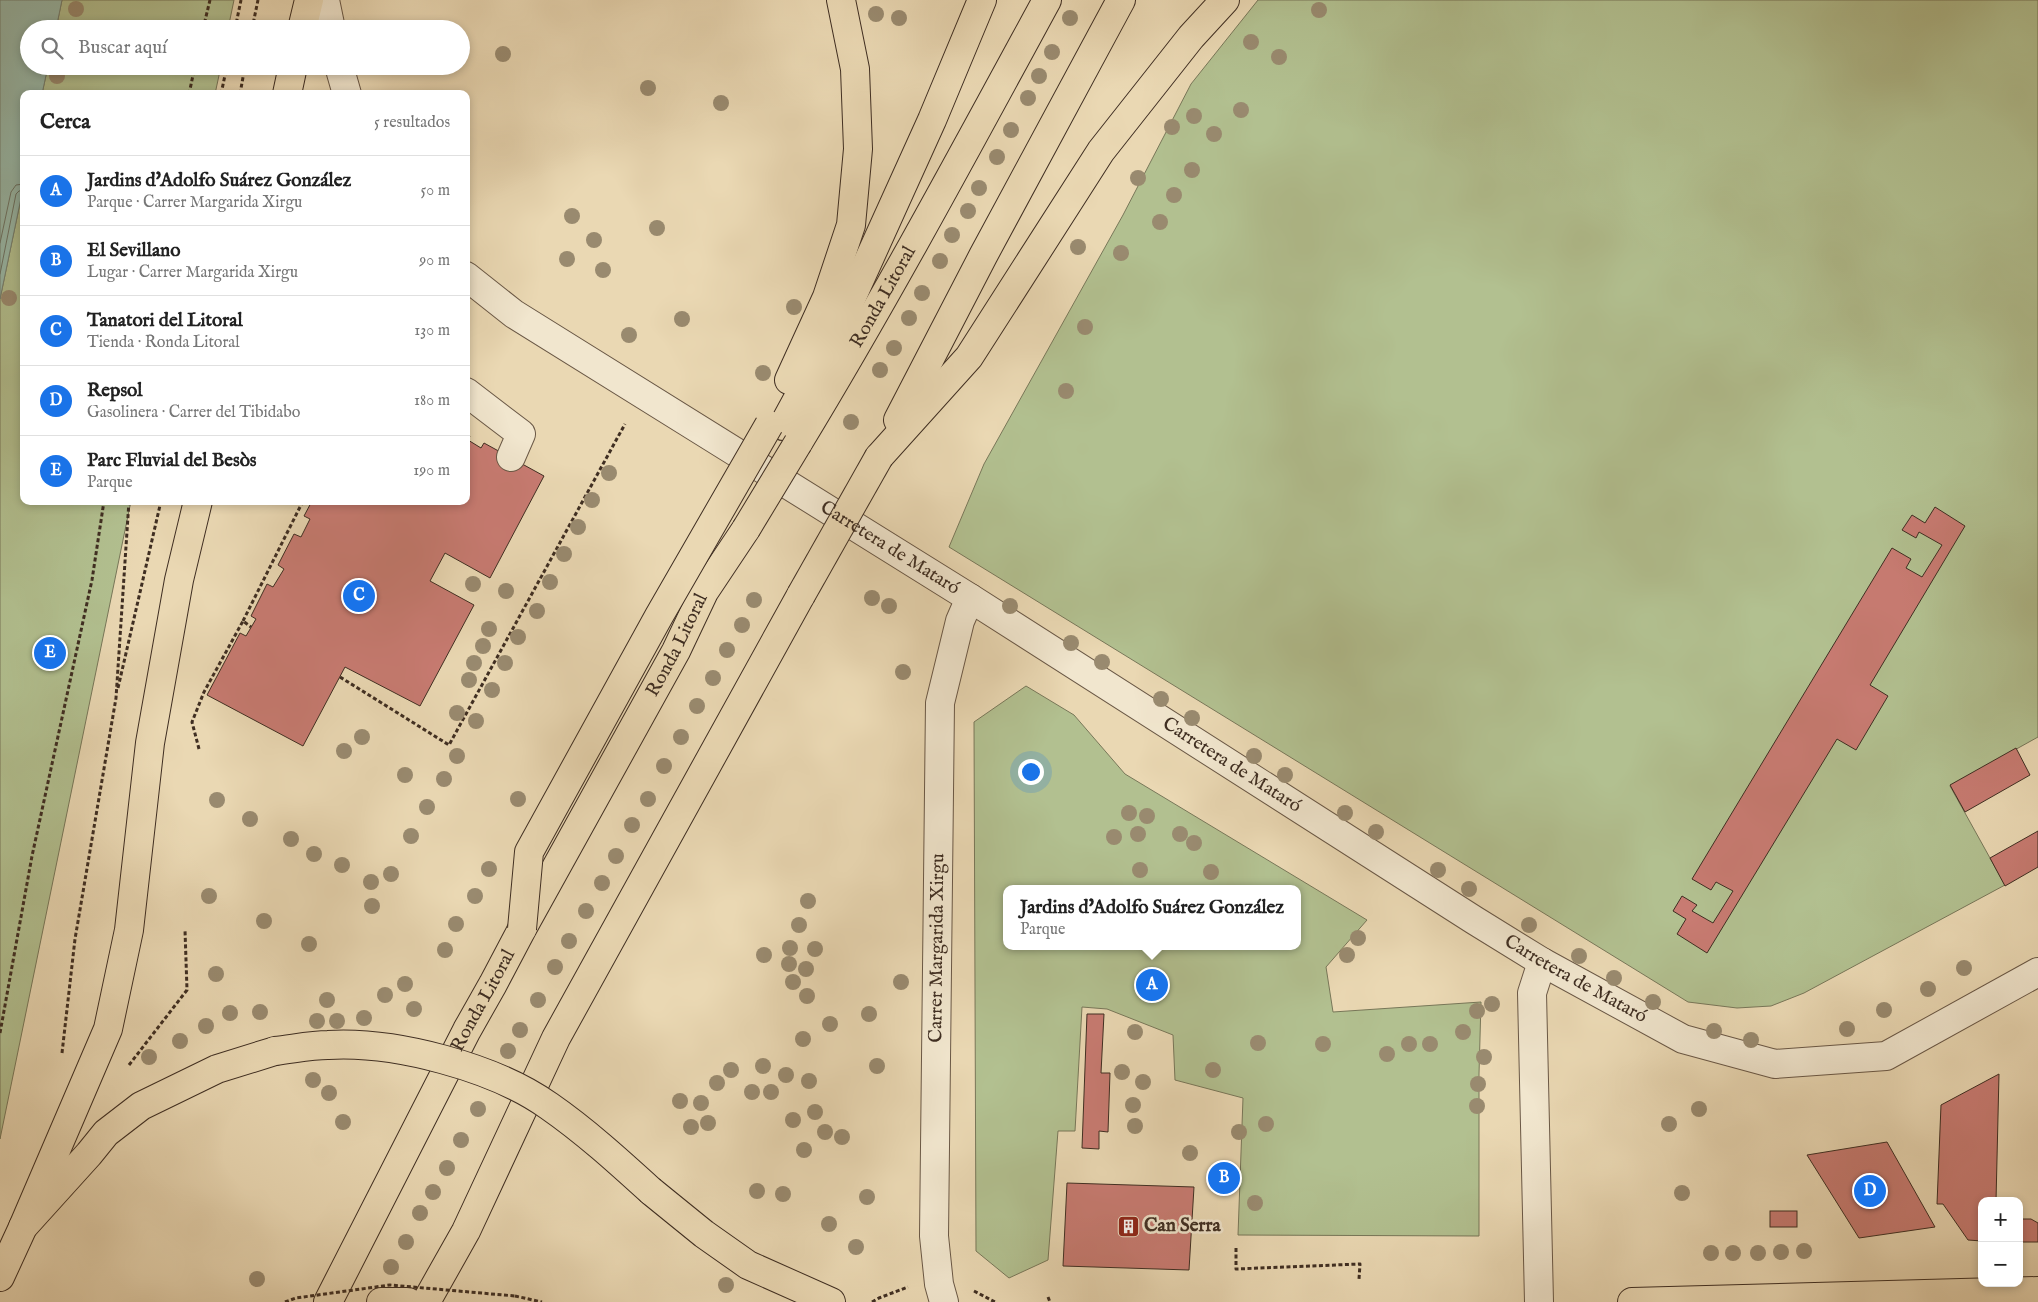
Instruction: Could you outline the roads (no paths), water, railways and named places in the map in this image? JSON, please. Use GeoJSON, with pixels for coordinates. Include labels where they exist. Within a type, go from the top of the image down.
{"type":"FeatureCollection","features":[{"type":"Feature","properties":{"kind":"main road"},"geometry":{"type":"LineString","coordinates":[[304,20],[308,0]]}},
{"type":"Feature","properties":{"kind":"main road"},"geometry":{"type":"LineString","coordinates":[[783,431],[850,226],[858,149],[856,87],[855,69],[841,0]]}},
{"type":"Feature","properties":{"kind":"main road"},"geometry":{"type":"LineString","coordinates":[[522,929],[529,852],[659,616],[783,431],[846,310],[932,120],[982,0]]}},
{"type":"Feature","properties":{"kind":"main road","name":"Ronda Litoral"},"geometry":{"type":"LineString","coordinates":[[328,1302],[467,1030],[676,651],[704,592],[742,520],[783,431],[853,354],[1047,0]]}},
{"type":"Feature","properties":{"kind":"main road"},"geometry":{"type":"LineString","coordinates":[[426,1302],[466,1231],[556,1038],[878,457],[1121,0]]}},
{"type":"Feature","properties":{"kind":"main road"},"geometry":{"type":"LineString","coordinates":[[878,457],[968,357],[1101,151],[1191,37],[1224,0]]}},
{"type":"Feature","properties":{"kind":"main road"},"geometry":{"type":"LineString","coordinates":[[288,90],[291,75]]}},
{"type":"Feature","properties":{"kind":"main road"},"geometry":{"type":"LineString","coordinates":[[0,1277],[108,1028],[129,930],[150,744],[179,580],[197,505]]}},
{"type":"Feature","properties":{"kind":"main road"},"geometry":{"type":"LineString","coordinates":[[23,1227],[106,1133],[141,1106],[217,1069],[275,1051],[329,1044],[382,1048],[443,1059],[495,1077],[548,1104],[604,1148],[651,1191],[704,1234],[748,1264],[831,1302]]}},
{"type":"Feature","properties":{"kind":"main road"},"geometry":{"type":"LineString","coordinates":[[443,1302],[466,1231]]}},
{"type":"Feature","properties":{"kind":"main road"},"geometry":{"type":"LineString","coordinates":[[1632,1302],[2038,1291]]}},
{"type":"Feature","properties":{"kind":"main road"},"geometry":{"type":"LineString","coordinates":[[381,1302],[408,1302]]}},
{"type":"Feature","properties":{"kind":"street"},"geometry":{"type":"LineString","coordinates":[[325,0],[329,20]]}},
{"type":"Feature","properties":{"kind":"street"},"geometry":{"type":"LineString","coordinates":[[342,75],[346,90]]}},
{"type":"Feature","properties":{"kind":"street","name":"Carretera de Mataró"},"geometry":{"type":"LineString","coordinates":[[470,279],[514,314],[970,598],[1474,920],[1542,962],[1682,1039],[1776,1064],[1886,1056],[2038,972]]}},
{"type":"Feature","properties":{"kind":"street"},"geometry":{"type":"LineString","coordinates":[[470,395],[521,434],[511,457]]}},
{"type":"Feature","properties":{"kind":"street","name":"Carrer Margarida Xirgu"},"geometry":{"type":"LineString","coordinates":[[944,1302],[939,1284],[934,1236],[940,703],[960,622],[970,598]]}},
{"type":"Feature","properties":{"kind":"street"},"geometry":{"type":"LineString","coordinates":[[1539,1302],[1532,994],[1542,962]]}},
{"type":"Feature","properties":{"kind":"water"},"geometry":{"type":"Polygon","coordinates":[[[0,0],[62,0],[58,20],[20,20],[20,75],[46,75],[43,90],[20,90],[20,203],[0,299],[0,0]]]}},
{"type":"Feature","properties":{"kind":"place","name":"Tanatori del Litoral"},"geometry":{"type":"Point","coordinates":[359,596]}},
{"type":"Feature","properties":{"kind":"place","name":"Parc Fluvial del Besòs"},"geometry":{"type":"Point","coordinates":[50,653]}},
{"type":"Feature","properties":{"kind":"place","name":"Jardins d'Adolfo Suárez González"},"geometry":{"type":"Point","coordinates":[1152,985]}},
{"type":"Feature","properties":{"kind":"place","name":"El Sevillano"},"geometry":{"type":"Point","coordinates":[1224,1178]}},
{"type":"Feature","properties":{"kind":"place","name":"Repsol"},"geometry":{"type":"Point","coordinates":[1870,1191]}},
{"type":"Feature","properties":{"kind":"place","name":"Can Serra"},"geometry":{"type":"Point","coordinates":[1128,1226]}}]}
